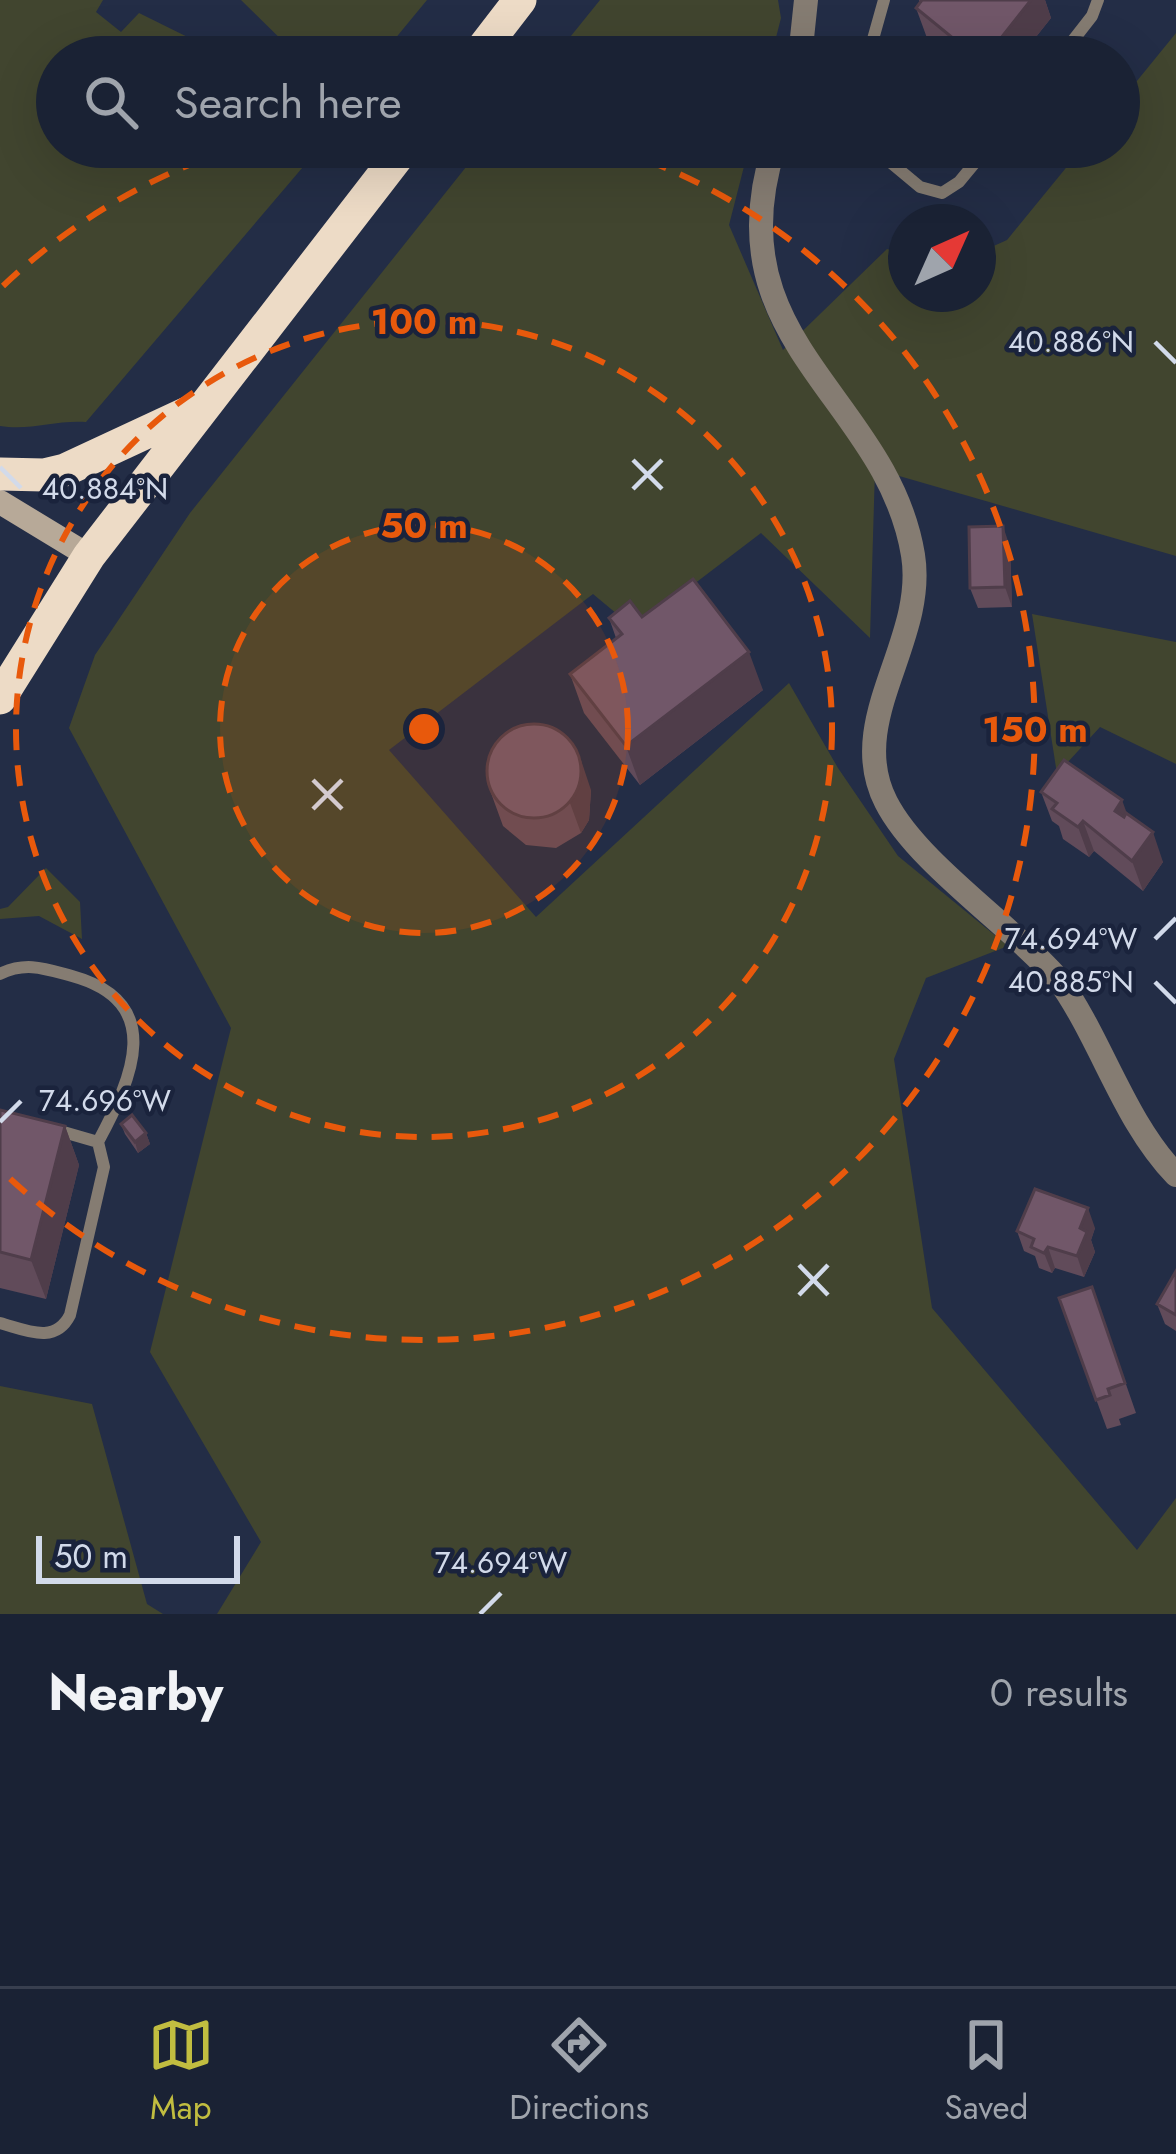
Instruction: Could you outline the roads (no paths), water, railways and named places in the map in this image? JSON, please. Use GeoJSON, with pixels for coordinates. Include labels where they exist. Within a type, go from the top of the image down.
{"type":"FeatureCollection","features":[{"type":"Feature","properties":{"kind":"highway"},"geometry":{"type":"LineString","coordinates":[[492,36],[520,0]]}},
{"type":"Feature","properties":{"kind":"highway"},"geometry":{"type":"LineString","coordinates":[[0,698],[89,556],[389,168]]}},
{"type":"Feature","properties":{"kind":"highway"},"geometry":{"type":"LineString","coordinates":[[0,475],[44,476],[65,470],[202,406]]}},
{"type":"Feature","properties":{"kind":"main road"},"geometry":{"type":"LineString","coordinates":[[0,502],[89,556]]}},
{"type":"Feature","properties":{"kind":"street"},"geometry":{"type":"LineString","coordinates":[[802,36],[806,0]]}},
{"type":"Feature","properties":{"kind":"street"},"geometry":{"type":"LineString","coordinates":[[769,168],[762,228],[776,304],[791,338],[876,462],[899,507],[913,553],[914,595],[904,641],[872,738],[871,761],[878,784],[887,805],[918,846],[1058,979],[1152,1144],[1176,1175]]}},
{"type":"Feature","properties":{"kind":"lane"},"geometry":{"type":"LineString","coordinates":[[874,36],[884,0]]}},
{"type":"Feature","properties":{"kind":"lane"},"geometry":{"type":"LineString","coordinates":[[1076,36],[1095,12],[1098,0]]}},
{"type":"Feature","properties":{"kind":"lane"},"geometry":{"type":"LineString","coordinates":[[897,168],[920,187],[942,193],[971,168]]}},
{"type":"Feature","properties":{"kind":"lane"},"geometry":{"type":"LineString","coordinates":[[0,974],[35,966],[99,984],[111,991],[130,1016],[135,1040],[118,1106],[98,1142],[104,1167],[67,1322],[50,1334],[0,1323]]}},
{"type":"Feature","properties":{"kind":"lane"},"geometry":{"type":"LineString","coordinates":[[39,1125],[98,1142]]}}]}
